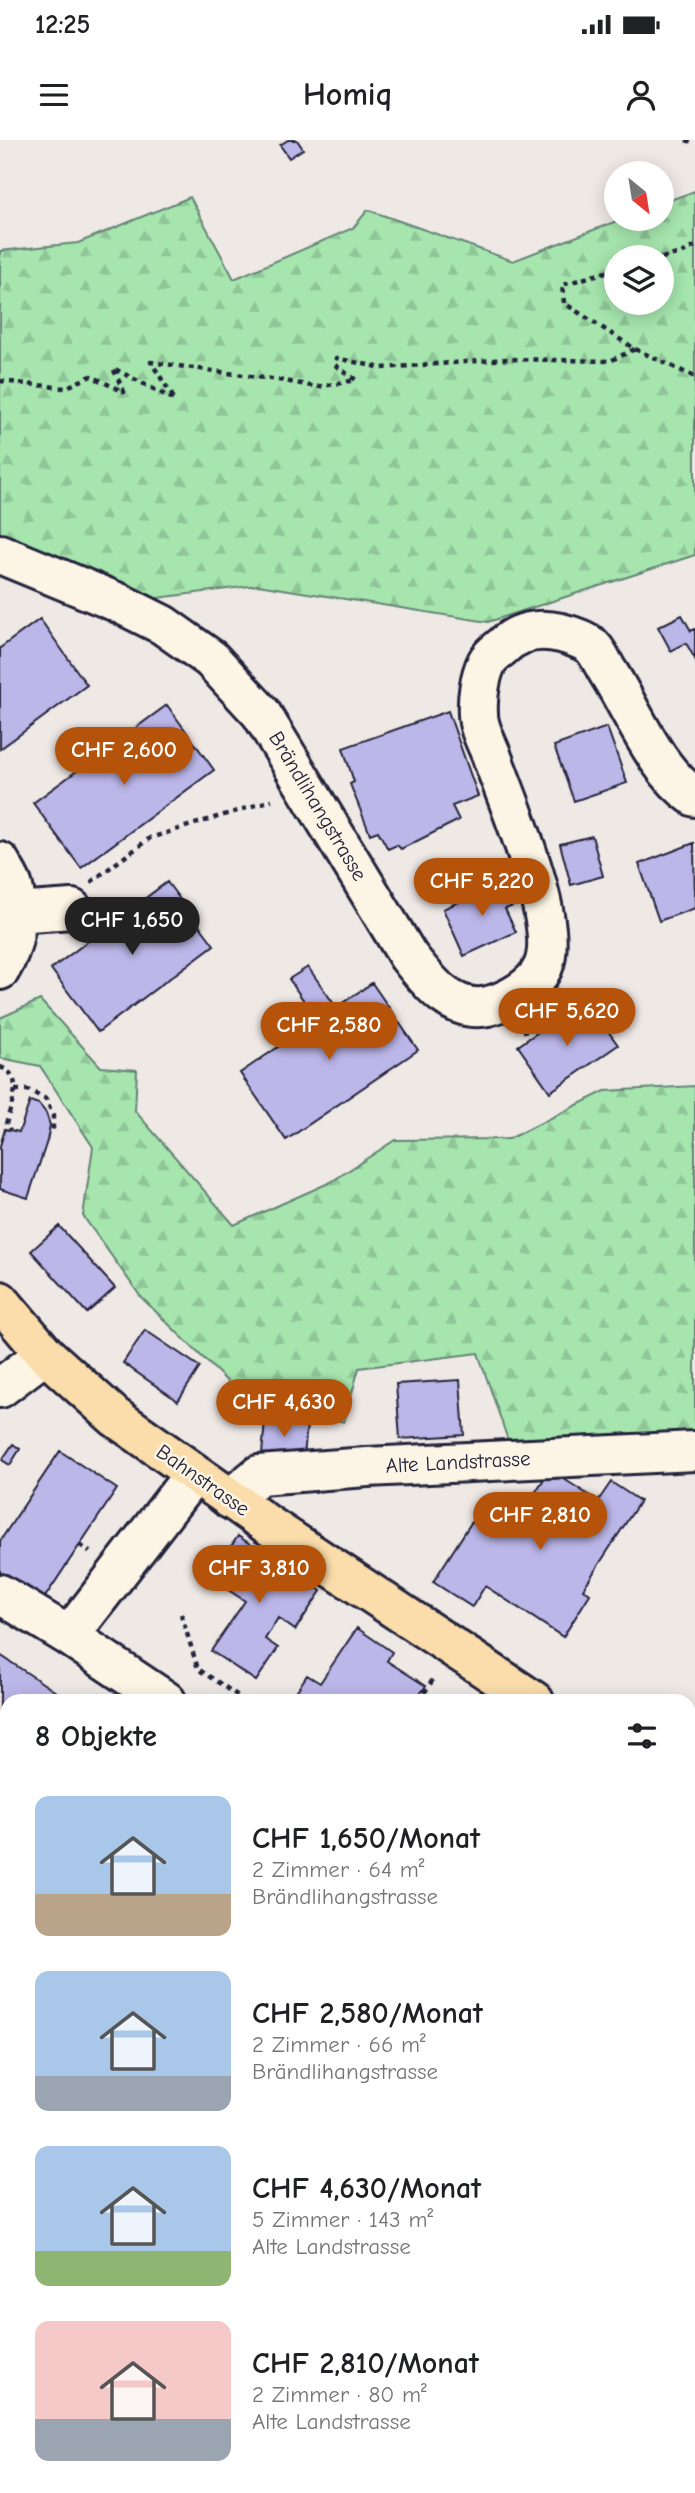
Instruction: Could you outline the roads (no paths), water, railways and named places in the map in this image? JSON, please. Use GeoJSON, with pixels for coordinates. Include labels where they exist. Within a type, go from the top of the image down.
{"type":"FeatureCollection","features":[{"type":"Feature","properties":{"kind":"main road","name":"Bahnstrasse"},"geometry":{"type":"LineString","coordinates":[[0,1301],[45,1354],[115,1417],[230,1499],[523,1694]]}},
{"type":"Feature","properties":{"kind":"street","name":"Brändlihangstrasse"},"geometry":{"type":"LineString","coordinates":[[0,554],[119,603],[163,625],[211,659],[261,712],[408,956],[430,982],[460,1005],[480,1008],[501,1003],[520,993],[543,968],[549,940],[534,874],[477,716],[480,687],[488,660],[507,642],[532,630],[561,633],[591,645],[649,745],[685,790],[695,797]]}},
{"type":"Feature","properties":{"kind":"street"},"geometry":{"type":"LineString","coordinates":[[0,862],[13,886],[15,913],[13,943],[0,970]]}},
{"type":"Feature","properties":{"kind":"street"},"geometry":{"type":"LineString","coordinates":[[15,913],[72,909]]}},
{"type":"Feature","properties":{"kind":"street"},"geometry":{"type":"LineString","coordinates":[[0,1388],[45,1354]]}},
{"type":"Feature","properties":{"kind":"street","name":"Alte Landstrasse"},"geometry":{"type":"LineString","coordinates":[[230,1499],[259,1475],[695,1451]]}},
{"type":"Feature","properties":{"kind":"street"},"geometry":{"type":"LineString","coordinates":[[69,1636],[194,1474]]}},
{"type":"Feature","properties":{"kind":"street"},"geometry":{"type":"LineString","coordinates":[[0,1594],[156,1694]]}}]}
